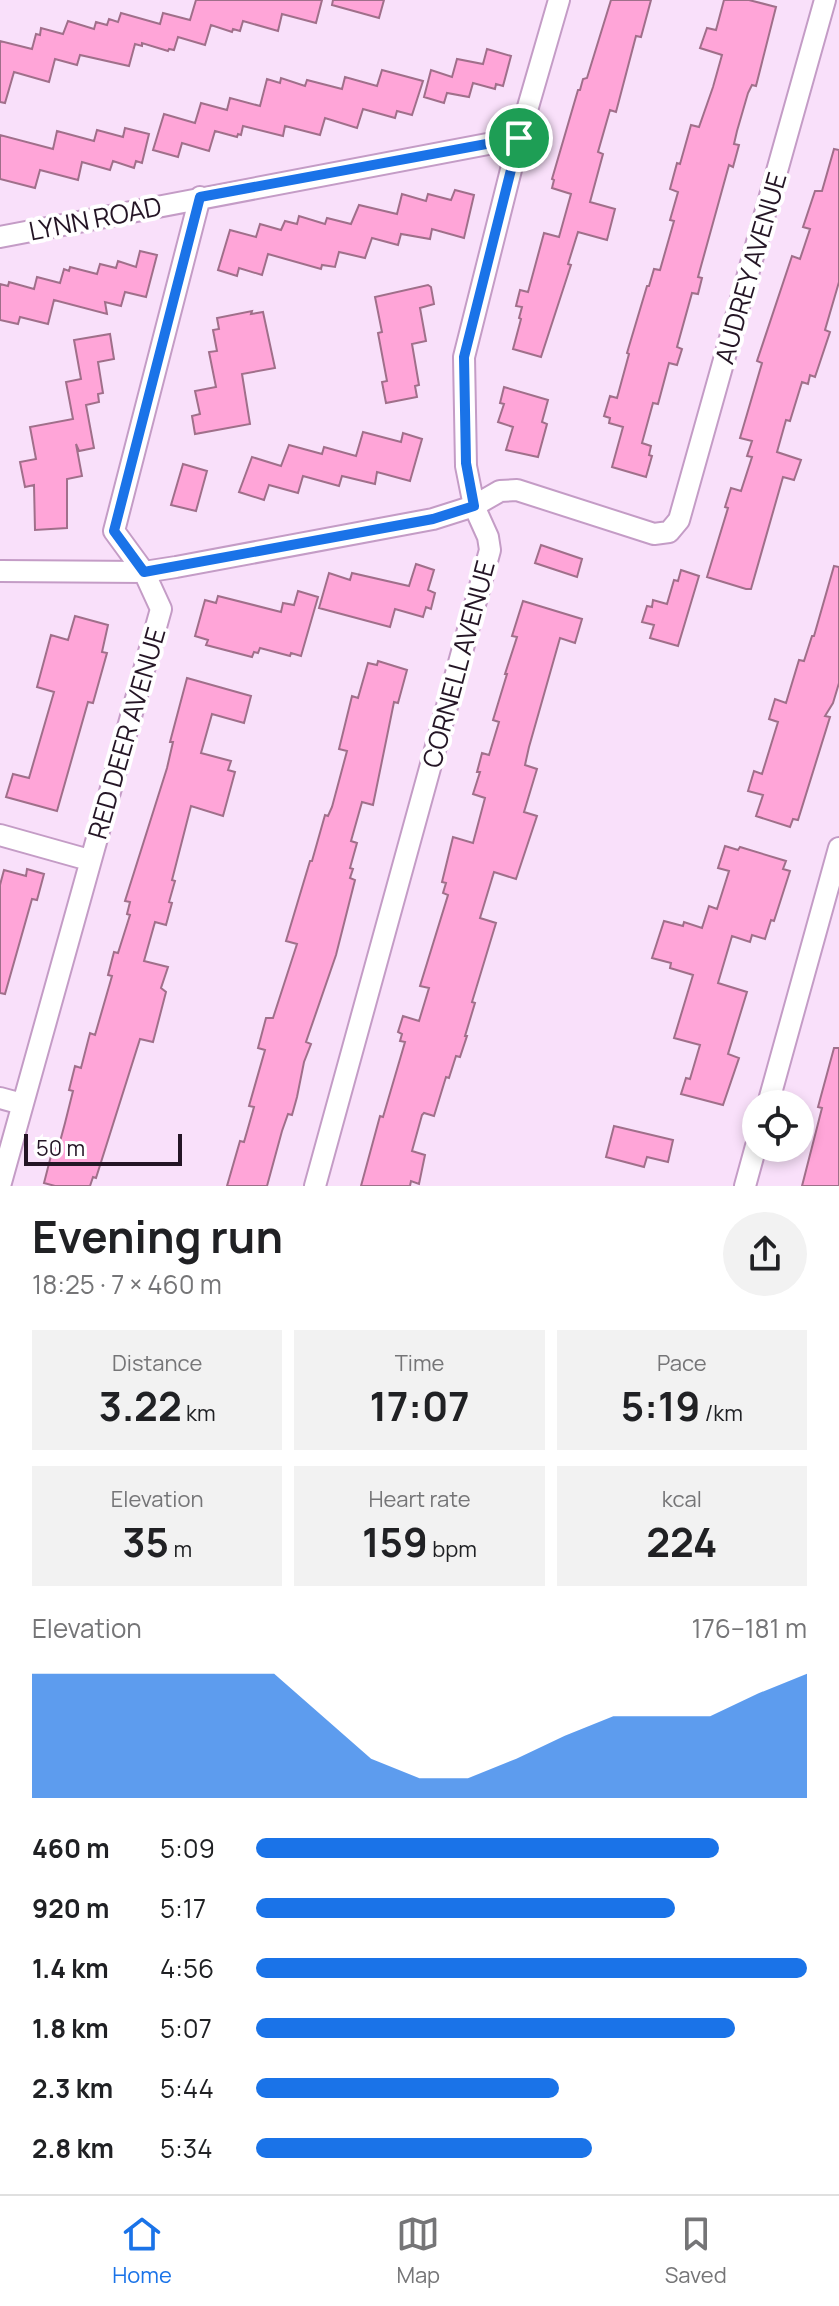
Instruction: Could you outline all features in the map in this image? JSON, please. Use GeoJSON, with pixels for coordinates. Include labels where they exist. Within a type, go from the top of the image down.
{"type":"FeatureCollection","features":[{"type":"Feature","properties":{"kind":"street","name":"CORNELL AVENUE"},"geometry":{"type":"LineString","coordinates":[[315,1186],[490,550],[488,537],[474,506],[466,463],[464,357],[519,138],[559,0]]}},
{"type":"Feature","properties":{"kind":"street","name":"AUDREY AVENUE"},"geometry":{"type":"LineString","coordinates":[[474,506],[500,491],[517,490],[654,534],[669,532],[679,520],[825,0]]}},
{"type":"Feature","properties":{"kind":"street","name":"LYNN ROAD"},"geometry":{"type":"LineString","coordinates":[[0,237],[519,138]]}},
{"type":"Feature","properties":{"kind":"street","name":"RED DEER AVENUE"},"geometry":{"type":"LineString","coordinates":[[0,1186],[161,609],[144,572],[114,531],[200,197]]}},
{"type":"Feature","properties":{"kind":"street"},"geometry":{"type":"LineString","coordinates":[[0,571],[144,572],[433,519],[474,506]]}},
{"type":"Feature","properties":{"kind":"street"},"geometry":{"type":"LineString","coordinates":[[0,835],[89,860]]}},
{"type":"Feature","properties":{"kind":"street"},"geometry":{"type":"LineString","coordinates":[[772,1090],[839,848]]}},
{"type":"Feature","properties":{"kind":"street"},"geometry":{"type":"LineString","coordinates":[[0,1098],[22,1104]]}},
{"type":"Feature","properties":{"kind":"street"},"geometry":{"type":"LineString","coordinates":[[745,1186],[752,1162]]}},
{"type":"Feature","properties":{"kind":"building"},"geometry":{"type":"Polygon","coordinates":[[[196,0],[322,0],[316,23],[282,14],[278,31],[243,21],[240,31],[233,29],[232,32],[211,25],[205,45],[178,37],[174,50],[168,51],[142,43],[142,46],[135,44],[129,66],[80,55],[77,65],[55,59],[49,82],[14,72],[5,103],[0,102],[0,41],[32,49],[41,28],[63,34],[68,21],[94,29],[96,22],[107,25],[109,19],[118,22],[121,13],[160,24],[163,13],[190,20],[196,0]]]}},
{"type":"Feature","properties":{"kind":"building"},"geometry":{"type":"Polygon","coordinates":[[[333,0],[384,0],[379,18],[332,5],[333,0]]]}},
{"type":"Feature","properties":{"kind":"building"},"geometry":{"type":"Polygon","coordinates":[[[611,0],[651,0],[641,37],[636,36],[616,112],[610,110],[598,152],[603,154],[590,202],[615,209],[607,240],[578,232],[568,264],[571,265],[541,357],[513,349],[522,307],[516,306],[520,290],[528,292],[544,233],[559,237],[571,194],[552,188],[552,179],[578,90],[583,79],[587,78],[611,0]]]}},
{"type":"Feature","properties":{"kind":"building"},"geometry":{"type":"Polygon","coordinates":[[[724,0],[749,0],[776,7],[756,86],[752,85],[748,93],[737,131],[734,144],[739,145],[733,167],[729,165],[698,277],[702,278],[698,294],[692,293],[677,347],[682,349],[677,365],[669,363],[658,404],[653,403],[642,443],[651,446],[649,455],[652,456],[646,477],[612,467],[623,427],[609,423],[610,418],[604,416],[610,396],[617,398],[647,286],[654,269],[660,270],[674,221],[670,220],[678,192],[670,189],[677,163],[680,164],[691,125],[699,127],[713,87],[722,55],[700,48],[707,28],[716,30],[724,0]]]}},
{"type":"Feature","properties":{"kind":"building"},"geometry":{"type":"Polygon","coordinates":[[[487,49],[511,56],[503,86],[496,84],[495,89],[473,83],[469,97],[447,93],[444,103],[424,97],[431,70],[452,77],[457,59],[483,64],[487,49]]]}},
{"type":"Feature","properties":{"kind":"building"},"geometry":{"type":"Polygon","coordinates":[[[382,70],[423,81],[412,115],[397,111],[395,118],[363,109],[357,128],[325,118],[320,135],[285,126],[283,136],[243,126],[241,135],[237,137],[215,131],[209,151],[182,143],[178,157],[153,150],[164,114],[195,123],[201,103],[227,110],[230,98],[260,106],[267,79],[280,83],[281,78],[305,86],[307,80],[342,89],[345,77],[377,86],[382,70]]]}},
{"type":"Feature","properties":{"kind":"building"},"geometry":{"type":"Polygon","coordinates":[[[125,128],[149,134],[142,163],[136,161],[134,168],[113,161],[110,170],[82,162],[78,180],[40,170],[35,188],[0,179],[0,135],[53,149],[57,131],[94,141],[97,130],[123,137],[125,128]]]}},
{"type":"Feature","properties":{"kind":"building"},"geometry":{"type":"Polygon","coordinates":[[[834,149],[839,150],[839,282],[825,330],[830,332],[815,377],[810,375],[808,384],[802,382],[790,421],[786,420],[777,452],[801,460],[794,480],[783,477],[751,589],[746,589],[707,577],[731,488],[741,491],[752,457],[747,456],[752,441],[740,438],[762,363],[757,361],[792,256],[800,259],[810,229],[803,227],[815,191],[822,191],[834,149]]]}},
{"type":"Feature","properties":{"kind":"building"},"geometry":{"type":"Polygon","coordinates":[[[455,190],[474,195],[464,238],[432,229],[430,239],[401,234],[398,245],[372,238],[365,258],[339,252],[335,267],[322,265],[321,269],[268,254],[262,275],[239,268],[237,276],[218,270],[230,230],[256,237],[260,224],[281,230],[285,221],[297,224],[299,216],[325,224],[327,218],[351,224],[359,205],[397,214],[402,194],[426,201],[428,194],[451,200],[455,190]]]}},
{"type":"Feature","properties":{"kind":"building"},"geometry":{"type":"Polygon","coordinates":[[[140,251],[157,255],[146,297],[125,292],[121,306],[105,302],[107,314],[54,300],[48,324],[20,317],[18,324],[0,320],[0,284],[8,286],[9,282],[34,289],[37,277],[60,283],[64,269],[69,271],[70,267],[97,274],[100,264],[116,268],[118,261],[136,267],[140,251]]]}},
{"type":"Feature","properties":{"kind":"building"},"geometry":{"type":"Polygon","coordinates":[[[428,285],[434,304],[420,308],[426,341],[412,344],[419,385],[415,386],[417,397],[386,403],[382,382],[387,381],[378,333],[382,332],[375,297],[428,285]]]}},
{"type":"Feature","properties":{"kind":"building"},"geometry":{"type":"Polygon","coordinates":[[[252,311],[251,314],[263,312],[275,368],[242,374],[250,424],[195,434],[192,416],[200,414],[195,391],[216,387],[209,352],[217,351],[213,330],[219,329],[217,318],[252,311]]]}},
{"type":"Feature","properties":{"kind":"building"},"geometry":{"type":"Polygon","coordinates":[[[110,334],[114,359],[98,362],[103,393],[98,394],[99,402],[86,405],[94,448],[79,451],[76,444],[82,476],[67,479],[67,528],[35,530],[34,485],[25,487],[20,462],[36,459],[30,427],[73,419],[66,382],[81,379],[74,340],[110,334]]]}},
{"type":"Feature","properties":{"kind":"building"},"geometry":{"type":"Polygon","coordinates":[[[504,387],[548,400],[542,422],[547,424],[538,457],[506,450],[513,427],[498,422],[504,404],[500,403],[504,387]]]}},
{"type":"Feature","properties":{"kind":"building"},"geometry":{"type":"Polygon","coordinates":[[[363,432],[401,442],[403,433],[422,439],[410,481],[377,472],[375,484],[342,476],[339,486],[303,476],[298,493],[269,485],[264,500],[239,492],[252,457],[281,466],[289,445],[322,454],[324,447],[356,456],[363,432]]]}},
{"type":"Feature","properties":{"kind":"building"},"geometry":{"type":"Polygon","coordinates":[[[183,464],[207,471],[196,511],[171,505],[183,464]]]}},
{"type":"Feature","properties":{"kind":"building"},"geometry":{"type":"Polygon","coordinates":[[[541,545],[582,559],[577,577],[535,563],[541,545]]]}},
{"type":"Feature","properties":{"kind":"building"},"geometry":{"type":"Polygon","coordinates":[[[416,564],[434,570],[428,590],[435,593],[431,609],[426,607],[423,617],[395,609],[390,627],[319,608],[329,573],[350,580],[352,573],[409,586],[416,564]]]}},
{"type":"Feature","properties":{"kind":"building"},"geometry":{"type":"Polygon","coordinates":[[[834,566],[839,567],[839,683],[825,716],[830,717],[798,820],[793,819],[790,827],[756,816],[763,795],[748,791],[754,771],[762,774],[778,722],[769,719],[775,699],[786,703],[799,660],[804,661],[814,636],[834,566]]]}},
{"type":"Feature","properties":{"kind":"building"},"geometry":{"type":"Polygon","coordinates":[[[681,570],[699,576],[678,646],[650,638],[654,625],[642,622],[647,606],[652,607],[653,600],[667,604],[674,580],[678,581],[681,570]]]}},
{"type":"Feature","properties":{"kind":"building"},"geometry":{"type":"Polygon","coordinates":[[[298,591],[318,597],[301,656],[260,648],[252,657],[206,645],[208,640],[195,636],[205,600],[216,603],[218,596],[281,612],[283,603],[294,605],[298,591]]]}},
{"type":"Feature","properties":{"kind":"building"},"geometry":{"type":"Polygon","coordinates":[[[523,601],[582,619],[575,643],[560,638],[529,747],[525,765],[537,769],[524,812],[537,816],[516,879],[494,872],[480,918],[496,923],[472,1002],[475,1003],[467,1036],[460,1057],[456,1056],[449,1078],[446,1077],[434,1116],[422,1115],[412,1151],[425,1155],[419,1184],[411,1181],[410,1186],[361,1186],[405,1042],[400,1041],[402,1034],[398,1032],[403,1016],[419,1021],[429,988],[420,986],[448,895],[443,893],[446,883],[442,882],[453,837],[473,843],[485,798],[473,794],[480,772],[477,772],[482,753],[489,755],[499,722],[493,720],[517,637],[512,636],[523,601]]]}},
{"type":"Feature","properties":{"kind":"building"},"geometry":{"type":"Polygon","coordinates":[[[75,616],[108,625],[102,652],[107,653],[93,703],[88,702],[57,811],[6,797],[13,774],[29,778],[54,692],[37,687],[51,635],[68,640],[75,616]]]}},
{"type":"Feature","properties":{"kind":"building"},"geometry":{"type":"Polygon","coordinates":[[[378,661],[407,670],[398,703],[394,702],[373,805],[362,802],[351,841],[357,843],[350,868],[353,869],[350,878],[355,880],[336,955],[306,1042],[311,1044],[292,1115],[288,1114],[282,1131],[267,1186],[227,1186],[254,1107],[249,1106],[265,1050],[258,1048],[266,1018],[273,1018],[297,944],[286,941],[325,815],[328,816],[332,807],[347,751],[339,749],[352,696],[358,698],[368,663],[377,665],[378,661]]]}},
{"type":"Feature","properties":{"kind":"building"},"geometry":{"type":"Polygon","coordinates":[[[187,678],[251,696],[244,723],[212,714],[201,753],[231,761],[228,770],[235,772],[223,816],[191,806],[172,880],[175,881],[166,925],[155,922],[144,961],[168,967],[161,988],[166,992],[153,1042],[140,1039],[96,1178],[93,1177],[90,1186],[55,1186],[44,1183],[53,1148],[58,1149],[73,1091],[69,1090],[75,1066],[81,1068],[90,1033],[95,1035],[112,976],[108,975],[114,952],[118,953],[130,915],[127,914],[130,902],[125,901],[167,768],[173,742],[170,742],[187,678]]]}},
{"type":"Feature","properties":{"kind":"building"},"geometry":{"type":"Polygon","coordinates":[[[725,846],[738,850],[740,847],[786,861],[783,869],[790,871],[765,939],[752,935],[750,942],[732,936],[718,983],[747,992],[728,1054],[739,1058],[723,1105],[681,1094],[686,1078],[690,1079],[700,1045],[674,1038],[693,975],[670,968],[671,963],[652,958],[664,921],[683,926],[684,922],[702,928],[709,906],[717,909],[729,871],[718,868],[725,846]]]}},
{"type":"Feature","properties":{"kind":"building"},"geometry":{"type":"Polygon","coordinates":[[[27,869],[44,874],[37,900],[32,899],[5,994],[0,993],[0,885],[4,870],[26,876],[27,869]]]}},
{"type":"Feature","properties":{"kind":"building"},"geometry":{"type":"Polygon","coordinates":[[[834,1048],[839,1048],[839,1186],[802,1186],[808,1162],[814,1162],[814,1139],[822,1108],[818,1107],[834,1048]]]}},
{"type":"Feature","properties":{"kind":"building"},"geometry":{"type":"Polygon","coordinates":[[[614,1126],[673,1140],[668,1162],[647,1157],[644,1167],[606,1157],[614,1126]]]}},
{"type":"Feature","properties":{"kind":"route"},"geometry":{"type":"LineString","coordinates":[[519,138],[464,357],[466,463],[474,506],[433,519],[144,572],[114,531],[200,197],[519,138]]}}]}
